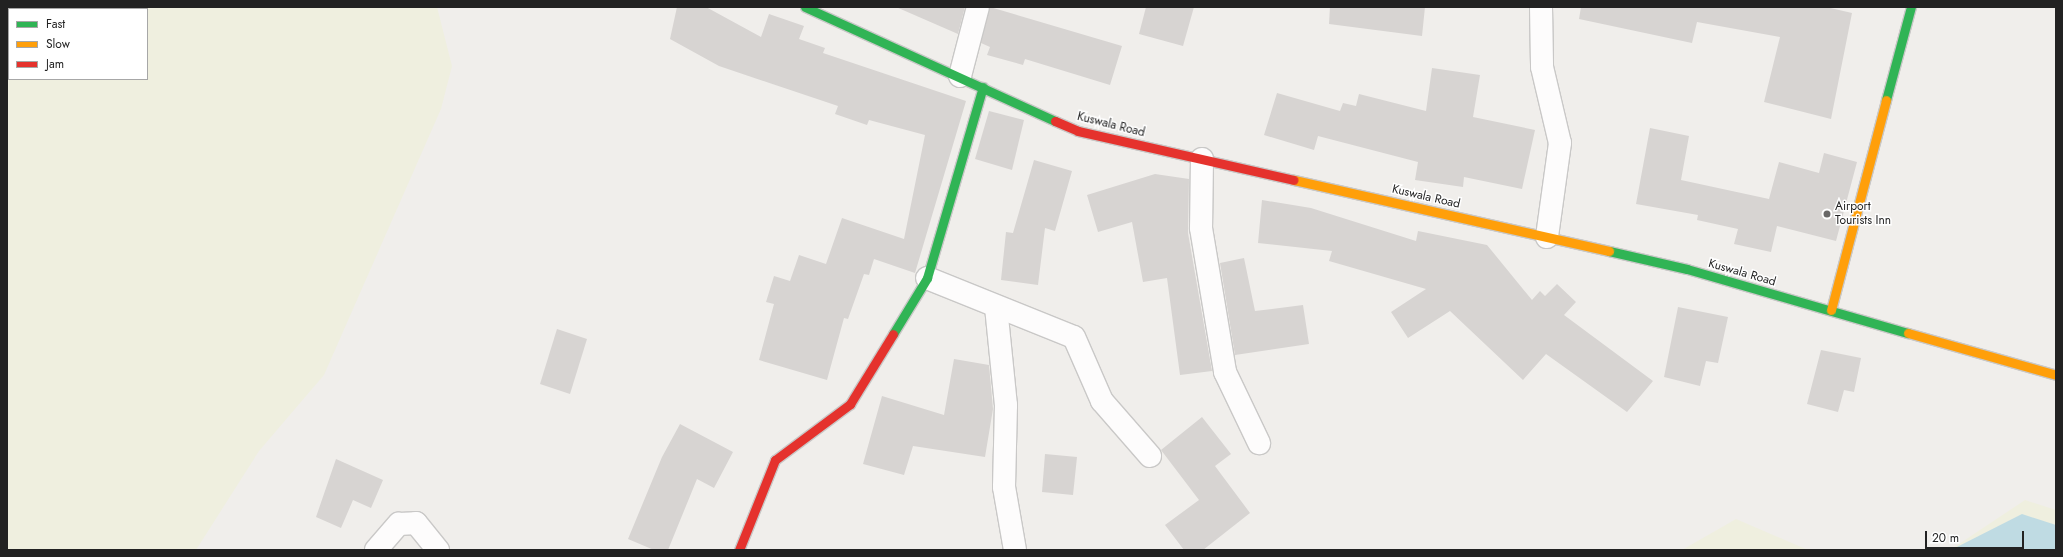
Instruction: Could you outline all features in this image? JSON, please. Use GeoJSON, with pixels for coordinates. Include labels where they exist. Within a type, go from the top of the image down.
{"type":"FeatureCollection","features":[{"type":"Feature","properties":{"kind":"street","name":"Kuswala Road"},"geometry":{"type":"LineString","coordinates":[[805,7],[960,76],[1078,131],[1687,270],[2056,375]]}},
{"type":"Feature","properties":{"kind":"street"},"geometry":{"type":"LineString","coordinates":[[960,76],[978,7]]}},
{"type":"Feature","properties":{"kind":"street"},"geometry":{"type":"LineString","coordinates":[[1541,7],[1542,67],[1560,143],[1547,237]]}},
{"type":"Feature","properties":{"kind":"street"},"geometry":{"type":"LineString","coordinates":[[1831,310],[1911,7]]}},
{"type":"Feature","properties":{"kind":"street"},"geometry":{"type":"LineString","coordinates":[[739,550],[774,460],[850,404],[927,278],[983,87]]}},
{"type":"Feature","properties":{"kind":"street"},"geometry":{"type":"LineString","coordinates":[[1202,159],[1201,228],[1225,372],[1259,443]]}},
{"type":"Feature","properties":{"kind":"street"},"geometry":{"type":"LineString","coordinates":[[927,278],[996,308],[1074,337],[1102,401],[1150,456]]}},
{"type":"Feature","properties":{"kind":"street"},"geometry":{"type":"LineString","coordinates":[[996,308],[1006,405],[1004,487],[1014,550]]}},
{"type":"Feature","properties":{"kind":"street"},"geometry":{"type":"LineString","coordinates":[[376,550],[399,524],[416,523],[438,550]]}},
{"type":"Feature","properties":{"kind":"green space"},"geometry":{"type":"Polygon","coordinates":[[[7,7],[437,7],[452,66],[441,109],[324,375],[259,451],[196,550],[7,550],[7,7]]]}},
{"type":"Feature","properties":{"kind":"green space"},"geometry":{"type":"Polygon","coordinates":[[[2025,500],[2056,510],[2056,550],[1950,550],[2025,500]]]}},
{"type":"Feature","properties":{"kind":"green space"},"geometry":{"type":"Polygon","coordinates":[[[1736,519],[1808,550],[1682,550],[1736,519]]]}},
{"type":"Feature","properties":{"kind":"water"},"geometry":{"type":"Polygon","coordinates":[[[2022,514],[2056,525],[2056,550],[1951,550],[2022,514]]]}},
{"type":"Feature","properties":{"kind":"building"},"geometry":{"type":"Polygon","coordinates":[[[677,7],[706,7],[761,37],[769,14],[804,26],[799,39],[825,48],[823,53],[966,101],[915,273],[874,259],[869,275],[864,274],[848,319],[844,318],[827,380],[759,360],[774,304],[766,302],[774,276],[790,281],[799,255],[826,264],[842,218],[904,239],[925,135],[869,120],[867,125],[835,114],[838,106],[719,66],[670,39],[677,7]]]}},
{"type":"Feature","properties":{"kind":"building"},"geometry":{"type":"Polygon","coordinates":[[[896,7],[965,7],[958,34],[896,7]]]}},
{"type":"Feature","properties":{"kind":"building"},"geometry":{"type":"Polygon","coordinates":[[[990,7],[1122,46],[1110,85],[1025,59],[1023,65],[987,55],[990,47],[981,43],[990,7]]]}},
{"type":"Feature","properties":{"kind":"building"},"geometry":{"type":"Polygon","coordinates":[[[1146,7],[1194,7],[1183,46],[1139,34],[1146,7]]]}},
{"type":"Feature","properties":{"kind":"building"},"geometry":{"type":"Polygon","coordinates":[[[1330,7],[1425,7],[1422,36],[1329,24],[1330,7]]]}},
{"type":"Feature","properties":{"kind":"building"},"geometry":{"type":"Polygon","coordinates":[[[1581,7],[1826,7],[1852,13],[1831,119],[1764,102],[1780,37],[1697,22],[1692,43],[1579,19],[1581,7]]]}},
{"type":"Feature","properties":{"kind":"building"},"geometry":{"type":"Polygon","coordinates":[[[1432,68],[1480,75],[1473,117],[1535,130],[1522,189],[1464,177],[1463,187],[1415,180],[1418,162],[1318,136],[1314,150],[1264,135],[1277,93],[1340,111],[1343,103],[1356,106],[1359,94],[1426,111],[1432,68]]]}},
{"type":"Feature","properties":{"kind":"building"},"geometry":{"type":"Polygon","coordinates":[[[989,111],[1024,120],[1012,170],[975,159],[989,111]]]}},
{"type":"Feature","properties":{"kind":"building"},"geometry":{"type":"Polygon","coordinates":[[[1650,128],[1689,136],[1681,180],[1769,199],[1779,162],[1819,173],[1824,153],[1857,162],[1836,241],[1777,226],[1771,252],[1734,244],[1738,229],[1697,220],[1698,215],[1636,204],[1650,128]]]}},
{"type":"Feature","properties":{"kind":"building"},"geometry":{"type":"Polygon","coordinates":[[[1034,160],[1072,171],[1055,231],[1045,228],[1038,285],[1001,280],[1006,232],[1013,233],[1034,160]]]}},
{"type":"Feature","properties":{"kind":"building"},"geometry":{"type":"Polygon","coordinates":[[[1155,174],[1189,179],[1188,233],[1212,371],[1180,375],[1167,278],[1143,282],[1132,222],[1098,232],[1087,195],[1155,174]]]}},
{"type":"Feature","properties":{"kind":"building"},"geometry":{"type":"Polygon","coordinates":[[[1262,200],[1311,208],[1416,241],[1418,231],[1487,245],[1532,300],[1540,291],[1545,296],[1557,284],[1576,302],[1564,315],[1653,381],[1627,412],[1546,354],[1523,380],[1450,311],[1408,338],[1391,312],[1426,289],[1329,261],[1332,251],[1258,243],[1262,200]]]}},
{"type":"Feature","properties":{"kind":"building"},"geometry":{"type":"Polygon","coordinates":[[[1244,258],[1255,311],[1303,305],[1309,344],[1235,355],[1220,263],[1244,258]]]}},
{"type":"Feature","properties":{"kind":"building"},"geometry":{"type":"Polygon","coordinates":[[[1678,307],[1728,317],[1718,363],[1706,361],[1700,386],[1664,377],[1678,307]]]}},
{"type":"Feature","properties":{"kind":"building"},"geometry":{"type":"Polygon","coordinates":[[[557,329],[587,339],[570,394],[540,384],[557,329]]]}},
{"type":"Feature","properties":{"kind":"building"},"geometry":{"type":"Polygon","coordinates":[[[1821,350],[1861,358],[1854,392],[1844,390],[1838,412],[1807,404],[1821,350]]]}},
{"type":"Feature","properties":{"kind":"building"},"geometry":{"type":"Polygon","coordinates":[[[954,359],[989,365],[993,409],[985,457],[913,446],[904,475],[863,464],[882,396],[944,415],[954,359]]]}},
{"type":"Feature","properties":{"kind":"building"},"geometry":{"type":"Polygon","coordinates":[[[1202,417],[1231,454],[1215,466],[1250,513],[1203,550],[1184,550],[1165,525],[1199,500],[1161,450],[1202,417]]]}},
{"type":"Feature","properties":{"kind":"building"},"geometry":{"type":"Polygon","coordinates":[[[680,424],[733,452],[714,488],[697,479],[668,550],[654,550],[628,539],[662,457],[680,424]]]}},
{"type":"Feature","properties":{"kind":"building"},"geometry":{"type":"Polygon","coordinates":[[[1045,454],[1077,457],[1073,495],[1042,492],[1045,454]]]}},
{"type":"Feature","properties":{"kind":"building"},"geometry":{"type":"Polygon","coordinates":[[[336,459],[383,480],[371,508],[353,500],[341,528],[316,517],[336,459]]]}},
{"type":"Feature","properties":{"kind":"traffic: fast"},"geometry":{"type":"LineString","coordinates":[[805,7],[1055,121]]}},
{"type":"Feature","properties":{"kind":"traffic: fast"},"geometry":{"type":"LineString","coordinates":[[1886,100],[1911,7]]}},
{"type":"Feature","properties":{"kind":"traffic: fast"},"geometry":{"type":"LineString","coordinates":[[893,334],[927,278],[983,87]]}},
{"type":"Feature","properties":{"kind":"traffic: fast"},"geometry":{"type":"LineString","coordinates":[[1609,251],[1687,269],[1908,333]]}},
{"type":"Feature","properties":{"kind":"traffic: slow"},"geometry":{"type":"LineString","coordinates":[[1831,310],[1886,100]]}},
{"type":"Feature","properties":{"kind":"traffic: slow"},"geometry":{"type":"LineString","coordinates":[[1294,180],[1609,251]]}},
{"type":"Feature","properties":{"kind":"traffic: slow"},"geometry":{"type":"LineString","coordinates":[[1908,333],[2056,375]]}},
{"type":"Feature","properties":{"kind":"traffic: jam"},"geometry":{"type":"LineString","coordinates":[[1055,121],[1078,131],[1294,180]]}},
{"type":"Feature","properties":{"kind":"traffic: jam"},"geometry":{"type":"LineString","coordinates":[[739,550],[775,460],[850,404],[893,334]]}},
{"type":"Feature","properties":{"kind":"place","name":"Airport Tourists Inn"},"geometry":{"type":"Point","coordinates":[1827,214]}}]}
